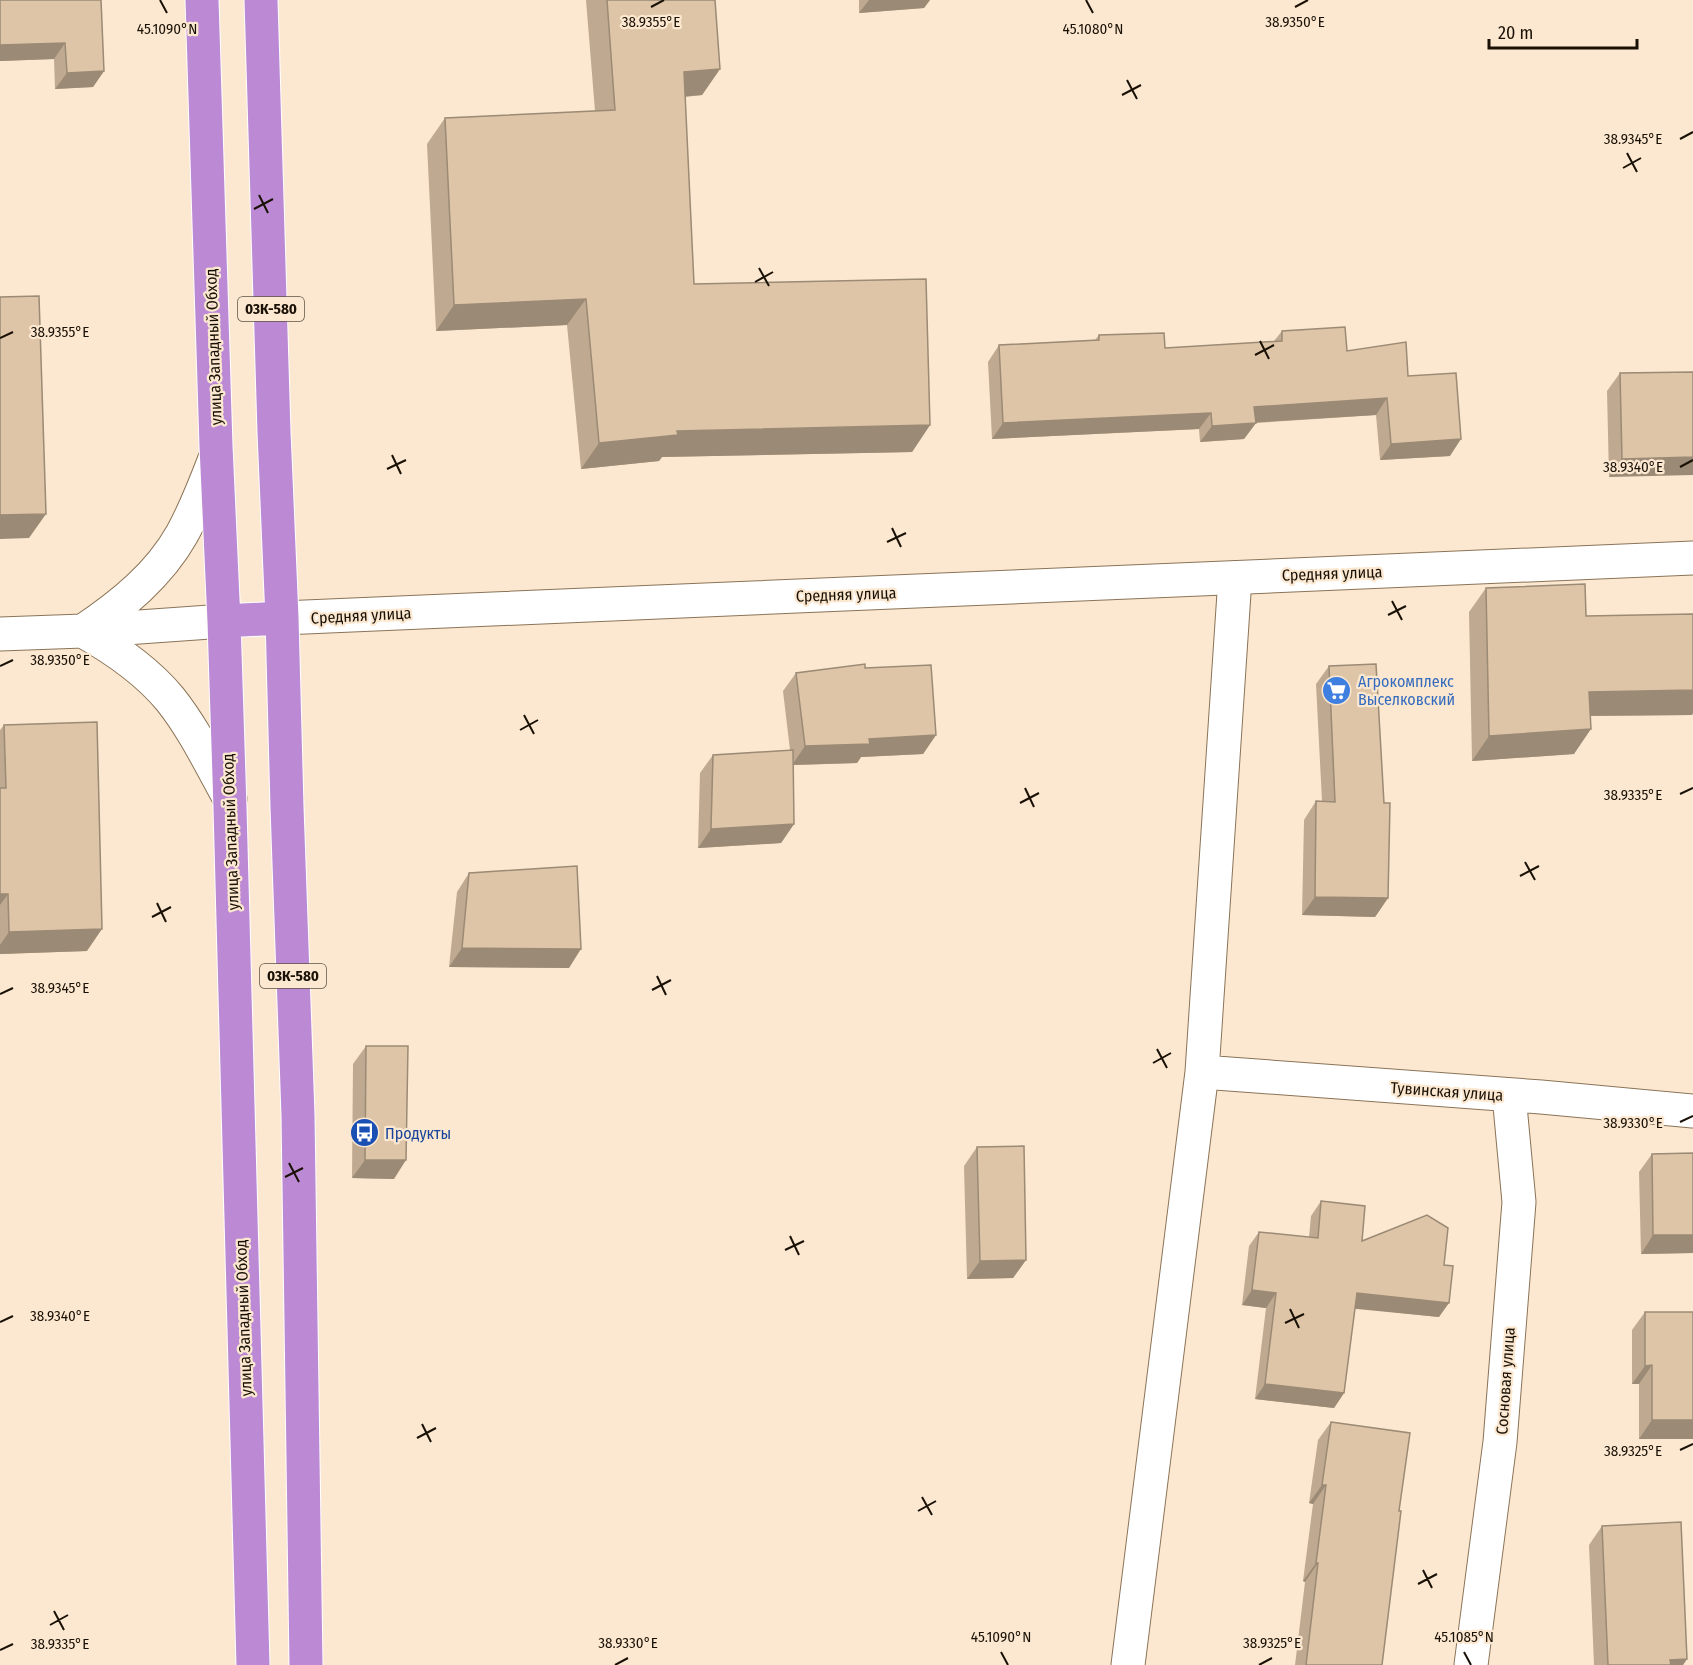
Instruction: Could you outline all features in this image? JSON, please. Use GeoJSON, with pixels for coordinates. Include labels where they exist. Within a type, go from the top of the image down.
{"type":"FeatureCollection","features":[{"type":"Feature","properties":{"kind":"highway","name":"улица Западный Обход"},"geometry":{"type":"LineString","coordinates":[[202,0],[216,456],[230,799],[253,1665]]}},
{"type":"Feature","properties":{"kind":"highway","name":"03К-580"},"geometry":{"type":"LineString","coordinates":[[261,0],[298,1115],[306,1665]]}},
{"type":"Feature","properties":{"kind":"highway","name":"Средняя улица"},"geometry":{"type":"LineString","coordinates":[[224,621],[282,618]]}},
{"type":"Feature","properties":{"kind":"street"},"geometry":{"type":"LineString","coordinates":[[216,456],[182,535],[162,563],[126,599],[83,631],[131,661],[170,699],[201,747],[230,799]]}},
{"type":"Feature","properties":{"kind":"street","name":"Средняя улица"},"geometry":{"type":"LineString","coordinates":[[282,618],[1693,558]]}},
{"type":"Feature","properties":{"kind":"street"},"geometry":{"type":"LineString","coordinates":[[1128,1665],[1202,1072],[1235,578]]}},
{"type":"Feature","properties":{"kind":"street","name":"Средняя улица"},"geometry":{"type":"LineString","coordinates":[[0,634],[83,631],[224,621]]}},
{"type":"Feature","properties":{"kind":"street","name":"Тувинская улица"},"geometry":{"type":"LineString","coordinates":[[1202,1072],[1693,1111]]}},
{"type":"Feature","properties":{"kind":"street","name":"Сосновая улица"},"geometry":{"type":"LineString","coordinates":[[1471,1665],[1500,1442],[1519,1202],[1509,1095]]}},
{"type":"Feature","properties":{"kind":"building"},"geometry":{"type":"Polygon","coordinates":[[[0,0],[101,0],[104,71],[67,73],[65,43],[0,45],[0,0]]]}},
{"type":"Feature","properties":{"kind":"building"},"geometry":{"type":"Polygon","coordinates":[[[607,0],[715,0],[720,69],[684,72],[694,284],[926,279],[930,425],[677,431],[678,435],[599,443],[586,299],[454,305],[445,118],[615,110],[607,0]]]}},
{"type":"Feature","properties":{"kind":"building"},"geometry":{"type":"Polygon","coordinates":[[[39,296],[46,514],[0,515],[0,297],[39,296]]]}},
{"type":"Feature","properties":{"kind":"building"},"geometry":{"type":"Polygon","coordinates":[[[1345,327],[1347,351],[1406,342],[1408,376],[1456,373],[1461,439],[1391,444],[1387,398],[1254,407],[1256,423],[1212,426],[1211,413],[1003,423],[999,345],[1099,340],[1099,335],[1164,333],[1165,348],[1282,341],[1282,331],[1345,327]]]}},
{"type":"Feature","properties":{"kind":"building"},"geometry":{"type":"Polygon","coordinates":[[[1693,372],[1693,457],[1622,459],[1620,373],[1693,372]]]}},
{"type":"Feature","properties":{"kind":"building"},"geometry":{"type":"Polygon","coordinates":[[[1585,584],[1586,616],[1693,614],[1693,690],[1589,692],[1591,729],[1489,736],[1486,588],[1585,584]]]}},
{"type":"Feature","properties":{"kind":"building"},"geometry":{"type":"Polygon","coordinates":[[[865,664],[865,668],[931,665],[936,735],[869,739],[870,744],[805,746],[796,673],[865,664]]]}},
{"type":"Feature","properties":{"kind":"building"},"geometry":{"type":"Polygon","coordinates":[[[1376,664],[1384,803],[1390,803],[1388,898],[1315,897],[1316,801],[1335,802],[1329,666],[1376,664]]]}},
{"type":"Feature","properties":{"kind":"building"},"geometry":{"type":"Polygon","coordinates":[[[97,722],[102,929],[9,932],[8,894],[0,894],[0,788],[6,788],[4,725],[97,722]]]}},
{"type":"Feature","properties":{"kind":"building"},"geometry":{"type":"Polygon","coordinates":[[[793,750],[794,824],[711,829],[713,755],[793,750]]]}},
{"type":"Feature","properties":{"kind":"building"},"geometry":{"type":"Polygon","coordinates":[[[577,866],[581,949],[462,948],[469,873],[577,866]]]}},
{"type":"Feature","properties":{"kind":"building"},"geometry":{"type":"Polygon","coordinates":[[[366,1046],[408,1046],[406,1160],[365,1160],[366,1046]]]}},
{"type":"Feature","properties":{"kind":"building"},"geometry":{"type":"Polygon","coordinates":[[[1024,1146],[1026,1260],[980,1261],[977,1147],[1024,1146]]]}},
{"type":"Feature","properties":{"kind":"building"},"geometry":{"type":"Polygon","coordinates":[[[1693,1153],[1693,1235],[1653,1235],[1652,1154],[1693,1153]]]}},
{"type":"Feature","properties":{"kind":"building"},"geometry":{"type":"Polygon","coordinates":[[[1321,1201],[1365,1206],[1362,1241],[1427,1215],[1448,1228],[1444,1265],[1453,1266],[1449,1303],[1357,1293],[1344,1393],[1265,1384],[1276,1293],[1252,1290],[1259,1232],[1318,1238],[1321,1201]]]}},
{"type":"Feature","properties":{"kind":"building"},"geometry":{"type":"Polygon","coordinates":[[[1645,1312],[1693,1312],[1693,1420],[1652,1420],[1652,1365],[1645,1366],[1645,1312]]]}},
{"type":"Feature","properties":{"kind":"building"},"geometry":{"type":"Polygon","coordinates":[[[1331,1422],[1410,1433],[1382,1665],[1306,1665],[1326,1485],[1322,1485],[1331,1422]]]}},
{"type":"Feature","properties":{"kind":"building"},"geometry":{"type":"Polygon","coordinates":[[[1681,1522],[1687,1659],[1670,1660],[1671,1665],[1608,1665],[1602,1526],[1681,1522]]]}},
{"type":"Feature","properties":{"kind":"place","name":"Агрокомплекс Выселковский"},"geometry":{"type":"Point","coordinates":[1337,690]}},
{"type":"Feature","properties":{"kind":"place","name":"Продукты"},"geometry":{"type":"Point","coordinates":[364,1133]}}]}
